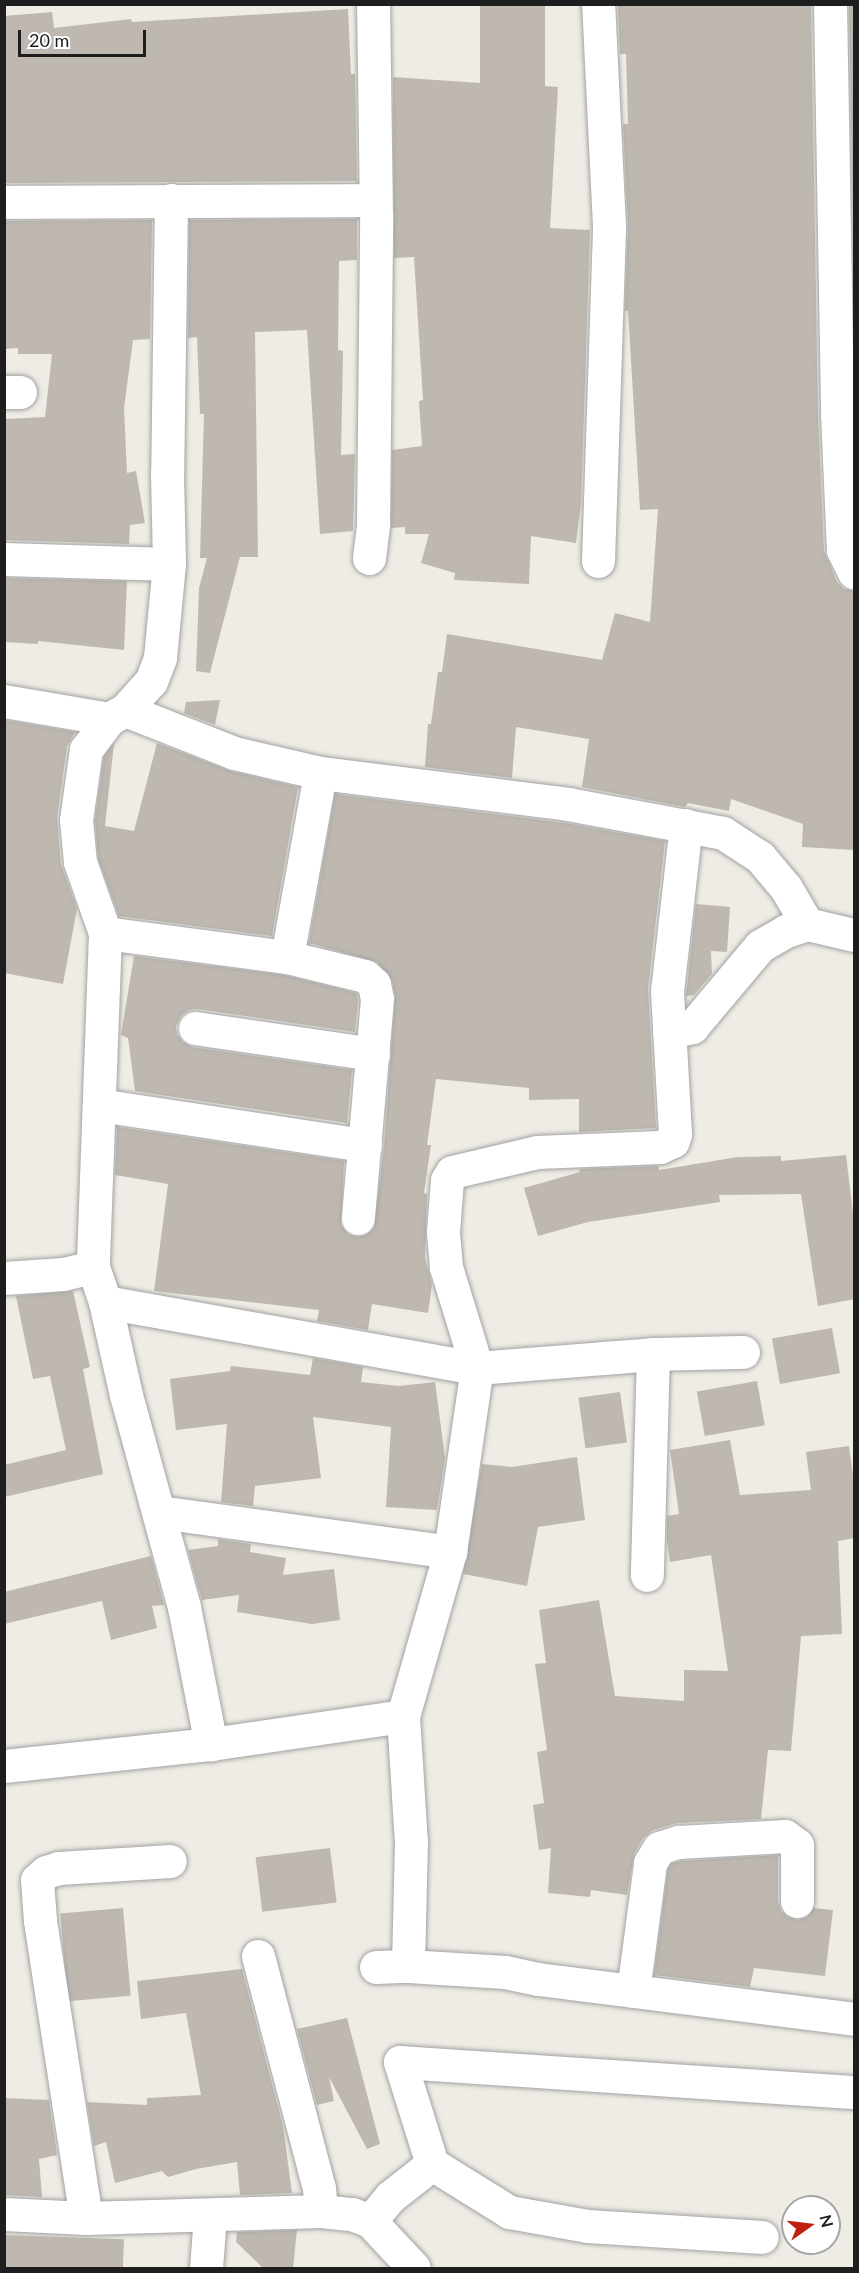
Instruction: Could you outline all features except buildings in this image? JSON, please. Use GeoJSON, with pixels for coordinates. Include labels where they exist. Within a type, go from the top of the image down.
{"type":"FeatureCollection","features":[{"type":"Feature","properties":{"kind":"street"},"geometry":{"type":"LineString","coordinates":[[369,558],[373,523],[375,201],[373,4]]}},
{"type":"Feature","properties":{"kind":"street"},"geometry":{"type":"LineString","coordinates":[[598,4],[609,226],[598,561]]}},
{"type":"Feature","properties":{"kind":"street"},"geometry":{"type":"LineString","coordinates":[[830,4],[843,195],[846,414],[843,550],[855,573]]}},
{"type":"Feature","properties":{"kind":"street"},"geometry":{"type":"LineString","coordinates":[[171,200],[167,474],[169,564],[160,658],[151,681],[86,749],[76,820],[80,862],[105,933],[93,1267],[105,1302],[126,1395],[184,1607],[211,1744]]}},
{"type":"Feature","properties":{"kind":"street"},"geometry":{"type":"LineString","coordinates":[[4,202],[375,201]]}},
{"type":"Feature","properties":{"kind":"street"},"geometry":{"type":"LineString","coordinates":[[4,559],[169,564]]}},
{"type":"Feature","properties":{"kind":"street"},"geometry":{"type":"LineString","coordinates":[[4,701],[117,714],[234,753],[320,773],[560,803],[723,833],[760,857],[786,888],[807,924]]}},
{"type":"Feature","properties":{"kind":"street"},"geometry":{"type":"LineString","coordinates":[[287,957],[320,773]]}},
{"type":"Feature","properties":{"kind":"street"},"geometry":{"type":"LineString","coordinates":[[686,825],[667,991],[675,1134],[673,1141],[660,1148],[537,1152],[452,1172],[447,1180],[443,1232],[445,1258],[477,1368],[450,1552],[403,1716],[411,1842],[405,1967],[505,1972],[538,1980],[855,2019]]}},
{"type":"Feature","properties":{"kind":"street"},"geometry":{"type":"LineString","coordinates":[[669,1032],[692,1028],[759,946],[786,931],[807,924],[855,935]]}},
{"type":"Feature","properties":{"kind":"street"},"geometry":{"type":"LineString","coordinates":[[105,933],[287,957],[365,976],[374,984],[376,999],[373,1054],[358,1218]]}},
{"type":"Feature","properties":{"kind":"street"},"geometry":{"type":"LineString","coordinates":[[195,1028],[373,1054]]}},
{"type":"Feature","properties":{"kind":"street"},"geometry":{"type":"LineString","coordinates":[[99,1105],[365,1144]]}},
{"type":"Feature","properties":{"kind":"street"},"geometry":{"type":"LineString","coordinates":[[4,1278],[63,1274],[93,1267]]}},
{"type":"Feature","properties":{"kind":"street"},"geometry":{"type":"LineString","coordinates":[[105,1302],[477,1368],[653,1354],[742,1352]]}},
{"type":"Feature","properties":{"kind":"street"},"geometry":{"type":"LineString","coordinates":[[647,1575],[653,1354]]}},
{"type":"Feature","properties":{"kind":"street"},"geometry":{"type":"LineString","coordinates":[[159,1512],[450,1552]]}},
{"type":"Feature","properties":{"kind":"street"},"geometry":{"type":"LineString","coordinates":[[6,1757],[211,1744],[403,1716]]}},
{"type":"Feature","properties":{"kind":"street"},"geometry":{"type":"LineString","coordinates":[[633,1991],[650,1863],[659,1848],[678,1842],[785,1836],[797,1845],[797,1901]]}},
{"type":"Feature","properties":{"kind":"street"},"geometry":{"type":"LineString","coordinates":[[86,2218],[40,1920],[37,1880],[46,1872],[59,1868],[170,1861]]}},
{"type":"Feature","properties":{"kind":"street"},"geometry":{"type":"LineString","coordinates":[[258,1956],[319,2188],[321,2211]]}},
{"type":"Feature","properties":{"kind":"street"},"geometry":{"type":"LineString","coordinates":[[762,2236],[588,2226],[509,2212],[432,2164],[400,2062],[855,2092]]}},
{"type":"Feature","properties":{"kind":"street"},"geometry":{"type":"LineString","coordinates":[[370,2221],[390,2197],[432,2164]]}},
{"type":"Feature","properties":{"kind":"street"},"geometry":{"type":"LineString","coordinates":[[4,2214],[86,2218],[321,2211],[352,2214],[370,2221],[414,2268]]}},
{"type":"Feature","properties":{"kind":"street"},"geometry":{"type":"LineString","coordinates":[[207,2268],[210,2216]]}}]}
